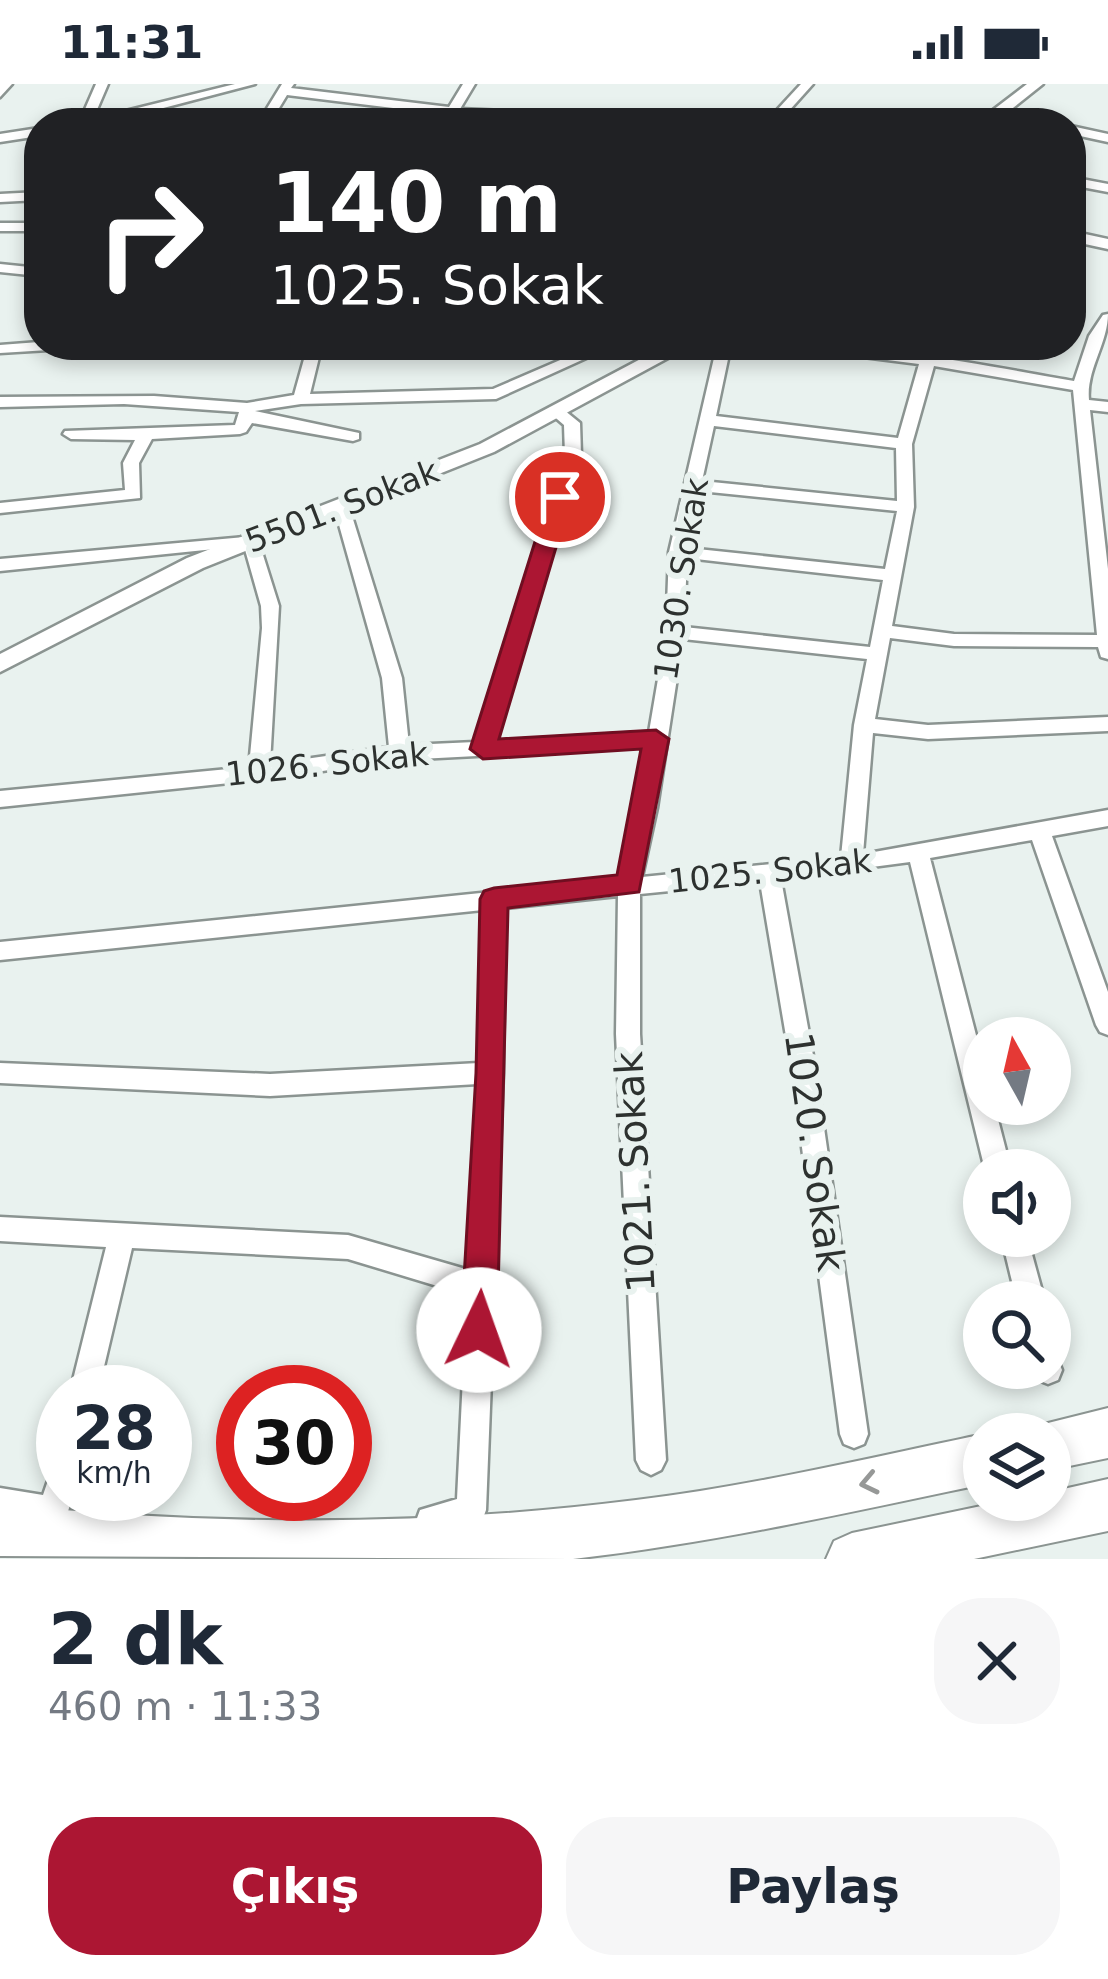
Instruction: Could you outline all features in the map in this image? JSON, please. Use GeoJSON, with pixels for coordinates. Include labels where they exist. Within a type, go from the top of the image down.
{"type":"FeatureCollection","features":[{"type":"Feature","properties":{"kind":"highway"},"geometry":{"type":"LineString","coordinates":[[1071,1441],[1108,1433]]}},
{"type":"Feature","properties":{"kind":"highway"},"geometry":{"type":"LineString","coordinates":[[0,1530],[76,1539],[351,1548],[522,1538],[638,1526],[963,1463]]}},
{"type":"Feature","properties":{"kind":"highway"},"geometry":{"type":"LineString","coordinates":[[852,1559],[1108,1505]]}},
{"type":"Feature","properties":{"kind":"street"},"geometry":{"type":"LineString","coordinates":[[0,93],[5,84]]}},
{"type":"Feature","properties":{"kind":"street"},"geometry":{"type":"LineString","coordinates":[[151,108],[249,84]]}},
{"type":"Feature","properties":{"kind":"street"},"geometry":{"type":"LineString","coordinates":[[785,108],[807,84]]}},
{"type":"Feature","properties":{"kind":"street"},"geometry":{"type":"LineString","coordinates":[[1004,108],[1036,84]]}},
{"type":"Feature","properties":{"kind":"street"},"geometry":{"type":"LineString","coordinates":[[286,87],[425,108]]}},
{"type":"Feature","properties":{"kind":"street"},"geometry":{"type":"LineString","coordinates":[[1102,136],[1108,122]]}},
{"type":"Feature","properties":{"kind":"street"},"geometry":{"type":"LineString","coordinates":[[881,631],[954,640],[1107,647],[1099,480],[1082,395],[1100,358],[1096,337],[1108,318]]}},
{"type":"Feature","properties":{"kind":"street"},"geometry":{"type":"LineString","coordinates":[[302,399],[311,360]]}},
{"type":"Feature","properties":{"kind":"street"},"geometry":{"type":"LineString","coordinates":[[247,412],[302,399],[496,394],[574,360]]}},
{"type":"Feature","properties":{"kind":"street","name":"5501. Sokak"},"geometry":{"type":"LineString","coordinates":[[0,664],[195,563],[443,467],[558,413],[655,360]]}},
{"type":"Feature","properties":{"kind":"street","name":"1030. Sokak"},"geometry":{"type":"LineString","coordinates":[[629,884],[675,632],[678,552],[720,360]]}},
{"type":"Feature","properties":{"kind":"street"},"geometry":{"type":"LineString","coordinates":[[851,864],[864,725],[906,507],[904,444],[928,360],[1082,395],[1108,407]]}},
{"type":"Feature","properties":{"kind":"street"},"geometry":{"type":"LineString","coordinates":[[0,402],[100,398],[247,412],[353,436]]}},
{"type":"Feature","properties":{"kind":"street"},"geometry":{"type":"LineString","coordinates":[[71,434],[240,429],[247,412]]}},
{"type":"Feature","properties":{"kind":"street"},"geometry":{"type":"LineString","coordinates":[[483,749],[573,455],[572,423],[558,413]]}},
{"type":"Feature","properties":{"kind":"street"},"geometry":{"type":"LineString","coordinates":[[706,420],[904,444]]}},
{"type":"Feature","properties":{"kind":"street"},"geometry":{"type":"LineString","coordinates":[[0,508],[134,494],[131,463],[146,435]]}},
{"type":"Feature","properties":{"kind":"street"},"geometry":{"type":"LineString","coordinates":[[695,485],[906,507]]}},
{"type":"Feature","properties":{"kind":"street"},"geometry":{"type":"LineString","coordinates":[[341,507],[392,678],[400,754]]}},
{"type":"Feature","properties":{"kind":"street"},"geometry":{"type":"LineString","coordinates":[[0,565],[251,540],[271,628],[259,773]]}},
{"type":"Feature","properties":{"kind":"street"},"geometry":{"type":"LineString","coordinates":[[678,552],[891,575]]}},
{"type":"Feature","properties":{"kind":"street"},"geometry":{"type":"LineString","coordinates":[[675,632],[875,654]]}},
{"type":"Feature","properties":{"kind":"street"},"geometry":{"type":"LineString","coordinates":[[864,725],[945,732],[1108,724]]}},
{"type":"Feature","properties":{"kind":"street","name":"1026. Sokak"},"geometry":{"type":"LineString","coordinates":[[0,799],[400,754],[656,739]]}},
{"type":"Feature","properties":{"kind":"street","name":"1025. Sokak"},"geometry":{"type":"LineString","coordinates":[[0,951],[851,864],[1108,818]]}},
{"type":"Feature","properties":{"kind":"street"},"geometry":{"type":"LineString","coordinates":[[1040,832],[1108,1025]]}},
{"type":"Feature","properties":{"kind":"street"},"geometry":{"type":"LineString","coordinates":[[919,855],[993,1149]]}},
{"type":"Feature","properties":{"kind":"street","name":"1020. Sokak"},"geometry":{"type":"LineString","coordinates":[[769,872],[804,1072],[854,1434]]}},
{"type":"Feature","properties":{"kind":"street","name":"1021. Sokak"},"geometry":{"type":"LineString","coordinates":[[629,884],[628,1034],[651,1460]]}},
{"type":"Feature","properties":{"kind":"street"},"geometry":{"type":"LineString","coordinates":[[192,1520],[443,1521],[471,1510],[494,899]]}},
{"type":"Feature","properties":{"kind":"street"},"geometry":{"type":"LineString","coordinates":[[0,1072],[270,1085],[491,1073]]}},
{"type":"Feature","properties":{"kind":"street"},"geometry":{"type":"LineString","coordinates":[[0,1229],[348,1247],[481,1286]]}},
{"type":"Feature","properties":{"kind":"street"},"geometry":{"type":"LineString","coordinates":[[91,1365],[122,1236]]}},
{"type":"Feature","properties":{"kind":"street"},"geometry":{"type":"LineString","coordinates":[[0,1503],[36,1508]]}},
{"type":"Feature","properties":{"kind":"route"},"geometry":{"type":"LineString","coordinates":[[479,1330],[494,899],[629,884],[647,808],[656,739],[483,749],[560,497]]}}]}
